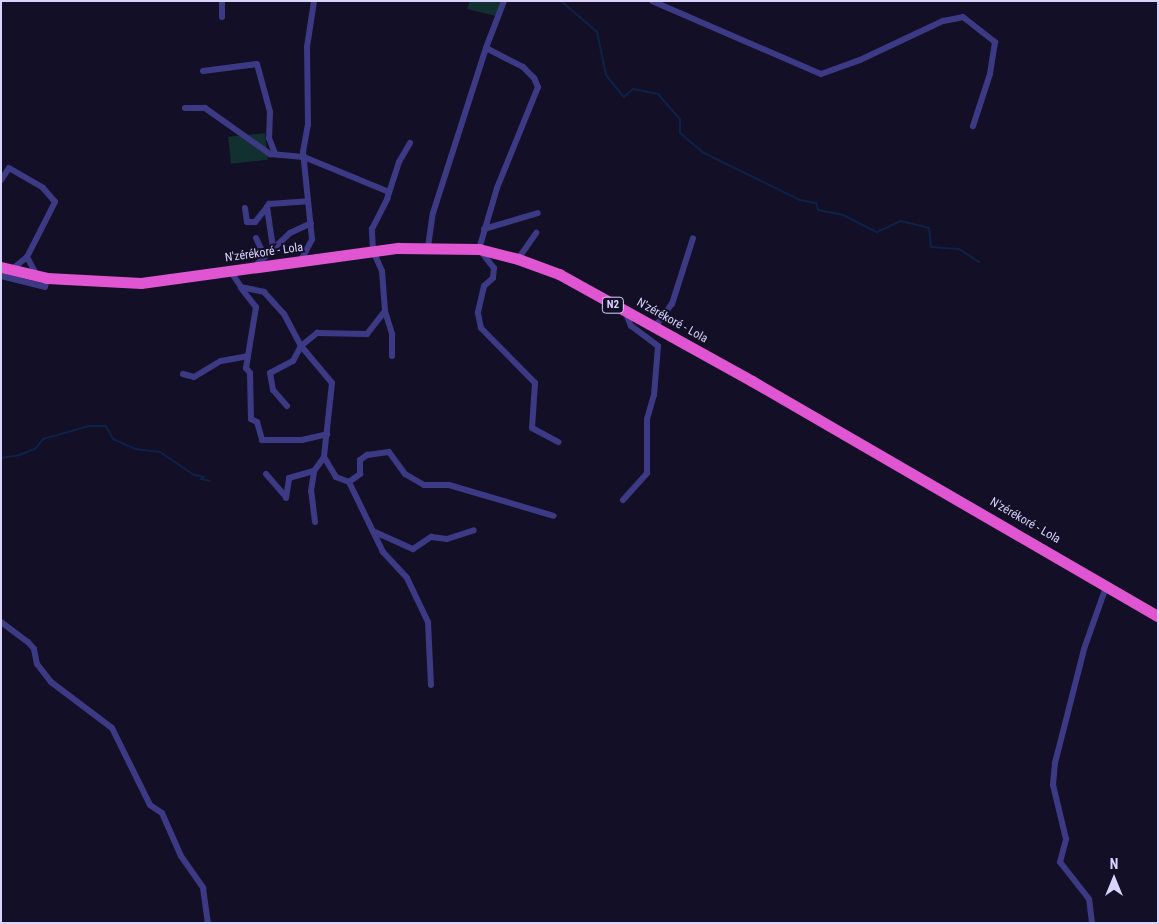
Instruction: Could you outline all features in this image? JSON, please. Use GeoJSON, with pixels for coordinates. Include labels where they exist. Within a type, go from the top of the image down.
{"type":"FeatureCollection","features":[{"type":"Feature","properties":{"kind":"highway","name":"N'zérékoré - Lola"},"geometry":{"type":"LineString","coordinates":[[4,271],[42,277],[141,283],[373,251],[428,247],[479,250],[518,259],[559,274],[1107,584],[1158,616]]}},
{"type":"Feature","properties":{"kind":"street"},"geometry":{"type":"LineString","coordinates":[[222,1],[222,17]]}},
{"type":"Feature","properties":{"kind":"street"},"geometry":{"type":"LineString","coordinates":[[300,262],[312,239],[304,157],[308,125],[307,47],[314,1]]}},
{"type":"Feature","properties":{"kind":"street"},"geometry":{"type":"LineString","coordinates":[[428,247],[432,213],[486,48],[504,1]]}},
{"type":"Feature","properties":{"kind":"street"},"geometry":{"type":"LineString","coordinates":[[652,1],[821,74],[860,60],[943,21],[963,17],[995,42],[990,74],[973,126]]}},
{"type":"Feature","properties":{"kind":"street"},"geometry":{"type":"LineString","coordinates":[[486,48],[523,68],[534,78],[538,88],[497,188],[484,229],[479,250],[494,268],[493,278],[484,286],[478,313],[481,328],[535,383],[532,428],[558,442]]}},
{"type":"Feature","properties":{"kind":"street"},"geometry":{"type":"LineString","coordinates":[[203,71],[257,64],[270,112],[269,138],[275,154]]}},
{"type":"Feature","properties":{"kind":"street"},"geometry":{"type":"LineString","coordinates":[[185,108],[205,108],[275,154],[304,157],[389,192]]}},
{"type":"Feature","properties":{"kind":"street"},"geometry":{"type":"LineString","coordinates":[[392,356],[392,334],[385,311],[382,271],[373,251],[372,229],[389,192],[399,162],[410,143]]}},
{"type":"Feature","properties":{"kind":"street"},"geometry":{"type":"LineString","coordinates":[[1,180],[9,168],[43,188],[55,202],[27,257],[4,271]]}},
{"type":"Feature","properties":{"kind":"street"},"geometry":{"type":"LineString","coordinates":[[245,208],[247,222],[255,222],[269,204],[308,201]]}},
{"type":"Feature","properties":{"kind":"street"},"geometry":{"type":"LineString","coordinates":[[267,207],[273,248]]}},
{"type":"Feature","properties":{"kind":"street"},"geometry":{"type":"LineString","coordinates":[[484,229],[538,213]]}},
{"type":"Feature","properties":{"kind":"street"},"geometry":{"type":"LineString","coordinates":[[253,267],[290,233],[310,223]]}},
{"type":"Feature","properties":{"kind":"street"},"geometry":{"type":"LineString","coordinates":[[518,259],[536,234]]}},
{"type":"Feature","properties":{"kind":"street"},"geometry":{"type":"LineString","coordinates":[[256,238],[265,257]]}},
{"type":"Feature","properties":{"kind":"street"},"geometry":{"type":"LineString","coordinates":[[654,327],[672,304],[693,238]]}},
{"type":"Feature","properties":{"kind":"street"},"geometry":{"type":"LineString","coordinates":[[27,257],[42,277]]}},
{"type":"Feature","properties":{"kind":"street"},"geometry":{"type":"LineString","coordinates":[[231,272],[256,307],[246,368],[250,373],[251,419],[256,422],[262,440],[302,440],[328,434]]}},
{"type":"Feature","properties":{"kind":"street"},"geometry":{"type":"LineString","coordinates":[[241,287],[264,292],[284,314],[301,346],[332,383],[328,434],[324,457],[314,471],[311,492],[315,522]]}},
{"type":"Feature","properties":{"kind":"street"},"geometry":{"type":"LineString","coordinates":[[287,406],[273,390],[269,382],[270,373],[293,360],[301,346],[317,334],[366,334],[385,311]]}},
{"type":"Feature","properties":{"kind":"street"},"geometry":{"type":"LineString","coordinates":[[623,500],[646,473],[647,419],[654,395],[658,346],[632,326],[625,311]]}},
{"type":"Feature","properties":{"kind":"street"},"geometry":{"type":"LineString","coordinates":[[183,374],[194,377],[221,362],[248,356]]}},
{"type":"Feature","properties":{"kind":"street"},"geometry":{"type":"LineString","coordinates":[[349,482],[360,474],[360,460],[366,455],[389,452],[405,474],[424,485],[449,485],[554,516]]}},
{"type":"Feature","properties":{"kind":"street"},"geometry":{"type":"LineString","coordinates":[[324,457],[336,477],[349,482],[375,532],[383,552],[407,578],[428,622],[431,685]]}},
{"type":"Feature","properties":{"kind":"street"},"geometry":{"type":"LineString","coordinates":[[266,474],[281,487],[286,498],[289,478],[314,471]]}},
{"type":"Feature","properties":{"kind":"street"},"geometry":{"type":"LineString","coordinates":[[375,532],[413,549],[431,537],[447,539],[474,530]]}},
{"type":"Feature","properties":{"kind":"street"},"geometry":{"type":"LineString","coordinates":[[1092,923],[1089,899],[1060,862],[1066,839],[1053,785],[1055,763],[1084,649],[1107,584]]}},
{"type":"Feature","properties":{"kind":"street"},"geometry":{"type":"LineString","coordinates":[[1,622],[28,642],[34,650],[37,664],[51,682],[112,728],[150,805],[162,813],[181,856],[204,888],[208,923]]}},
{"type":"Feature","properties":{"kind":"green space"},"geometry":{"type":"Polygon","coordinates":[[[470,1],[502,1],[496,16],[467,9],[470,1]]]}},
{"type":"Feature","properties":{"kind":"green space"},"geometry":{"type":"Polygon","coordinates":[[[265,133],[268,160],[231,164],[228,137],[265,133]]]}},
{"type":"Feature","properties":{"kind":"waterway"},"geometry":{"type":"LineString","coordinates":[[561,1],[597,32],[606,75],[624,97],[633,89],[658,94],[680,119],[680,133],[704,153],[800,200],[816,203],[818,210],[843,215],[877,232],[901,221],[929,228],[931,247],[959,249],[979,262]]}},
{"type":"Feature","properties":{"kind":"waterway"},"geometry":{"type":"LineString","coordinates":[[1,458],[19,455],[35,449],[43,439],[89,426],[106,426],[113,439],[135,449],[160,452],[194,475],[204,477],[201,479],[210,481]]}}]}
